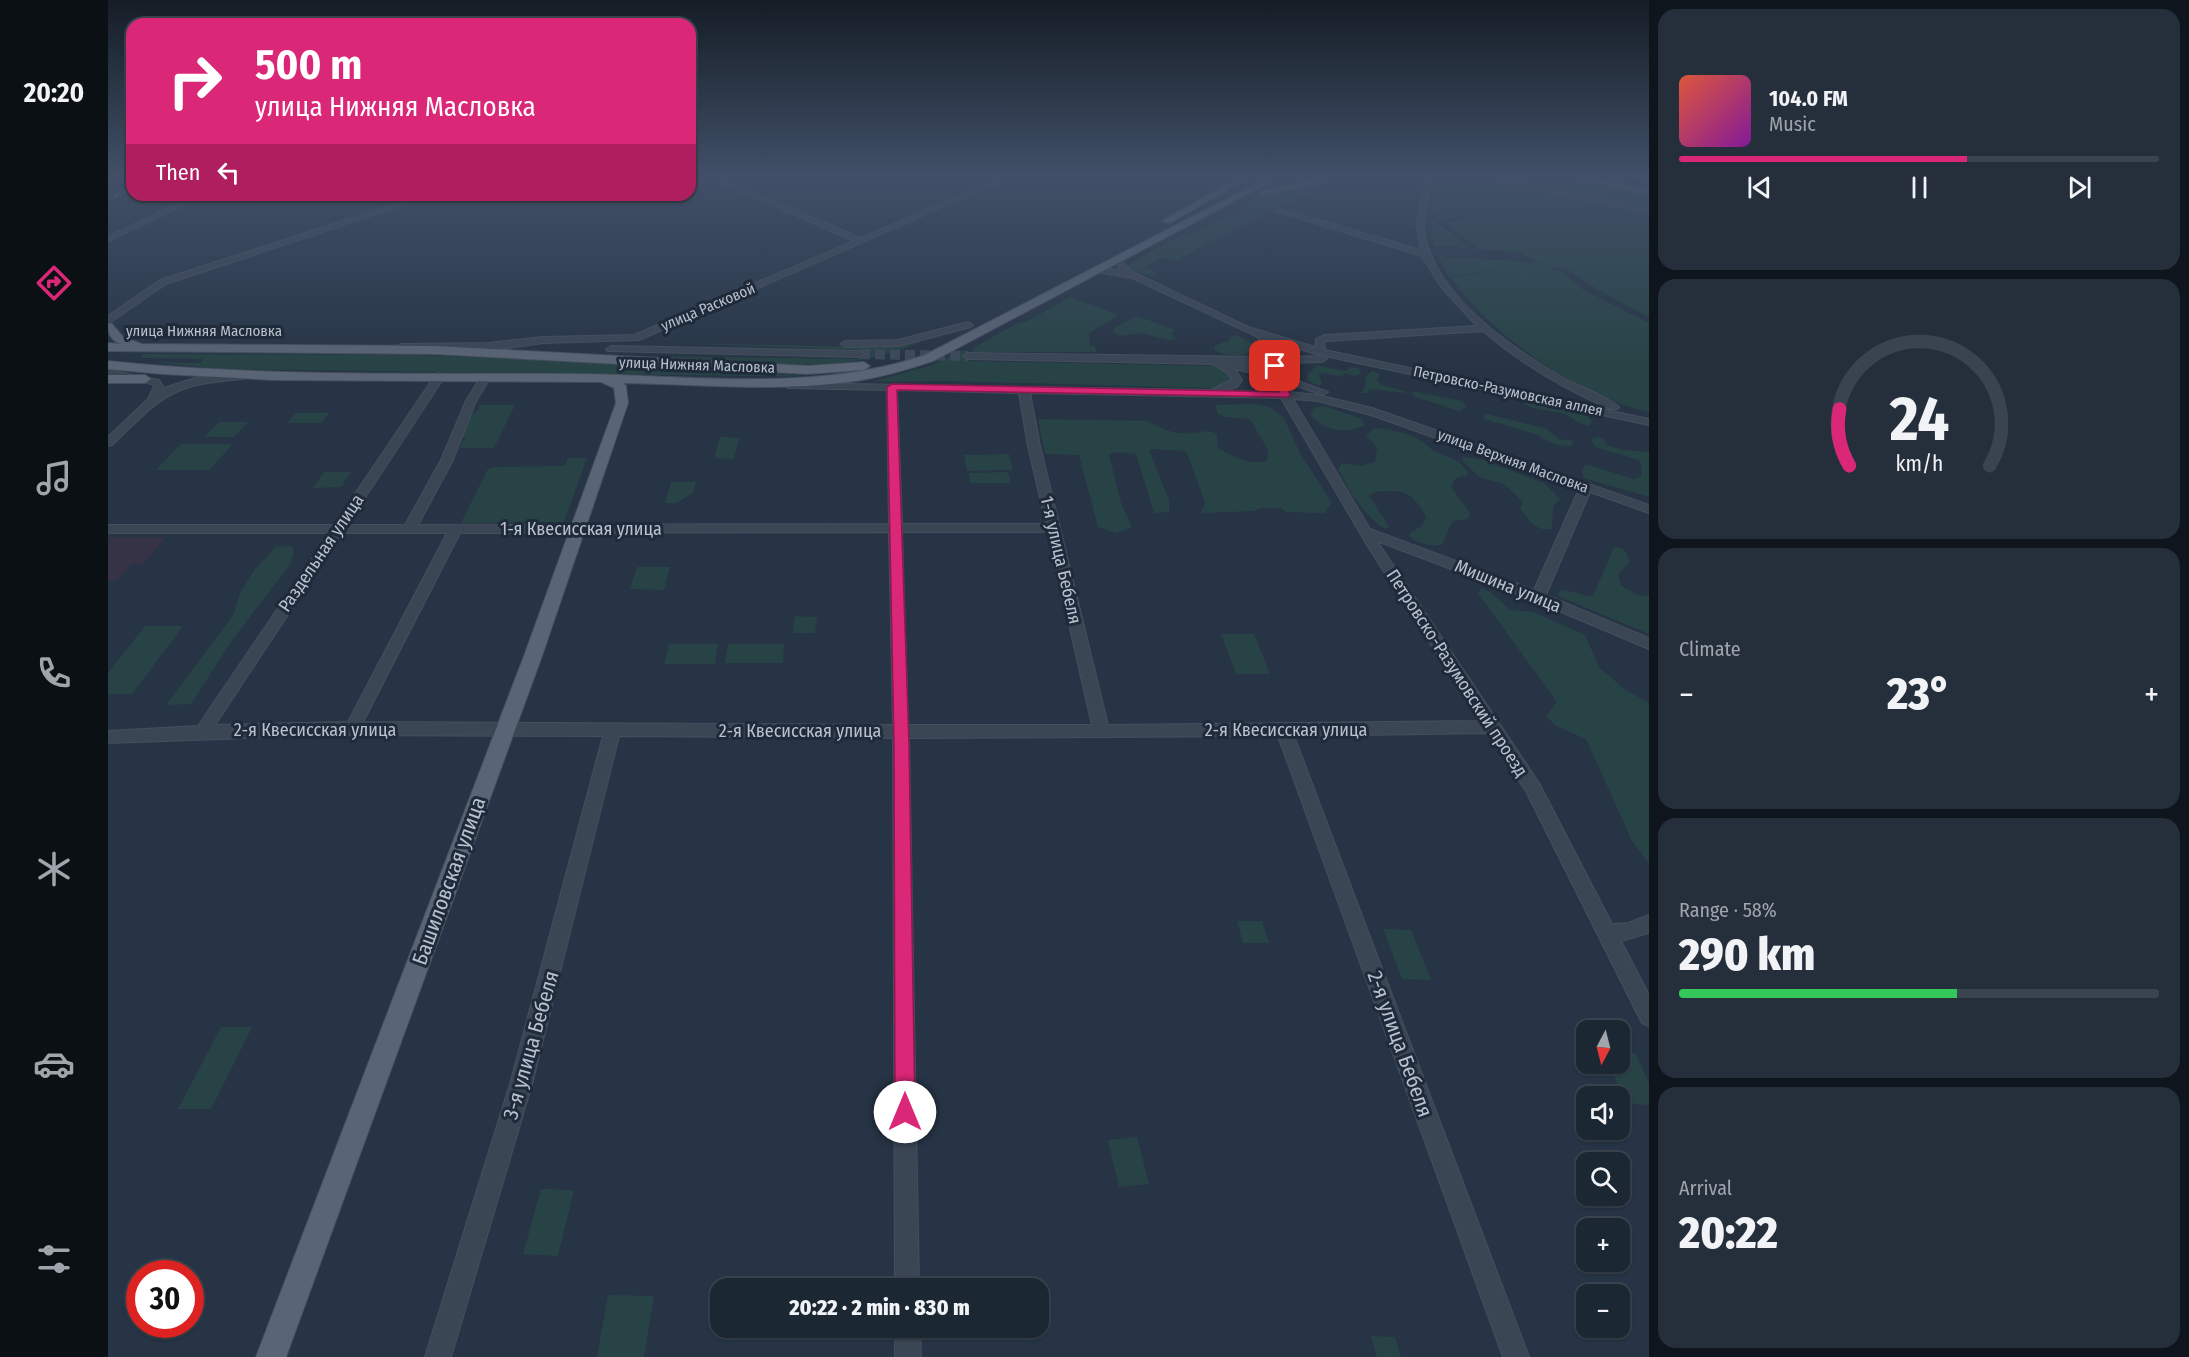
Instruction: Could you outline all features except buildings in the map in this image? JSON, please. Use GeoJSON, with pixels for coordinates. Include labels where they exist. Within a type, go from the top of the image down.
{"type":"FeatureCollection","features":[{"type":"Feature","properties":{"kind":"main road"},"geometry":{"type":"LineString","coordinates":[[968,325],[1132,239]]}},
{"type":"Feature","properties":{"kind":"main road"},"geometry":{"type":"LineString","coordinates":[[765,383],[836,382],[874,376],[911,365],[929,358],[1158,239]]}},
{"type":"Feature","properties":{"kind":"main road","name":"улица Нижняя Масловка"},"geometry":{"type":"LineString","coordinates":[[108,347],[500,352],[783,369],[831,369],[899,358],[968,325]]}},
{"type":"Feature","properties":{"kind":"main road"},"geometry":{"type":"LineString","coordinates":[[108,326],[124,342],[179,348]]}},
{"type":"Feature","properties":{"kind":"main road","name":"улица Нижняя Масловка"},"geometry":{"type":"LineString","coordinates":[[108,365],[242,376],[440,376],[765,383]]}},
{"type":"Feature","properties":{"kind":"main road"},"geometry":{"type":"LineString","coordinates":[[108,379],[223,375]]}},
{"type":"Feature","properties":{"kind":"main road"},"geometry":{"type":"LineString","coordinates":[[604,379],[620,386],[622,403]]}},
{"type":"Feature","properties":{"kind":"main road"},"geometry":{"type":"LineString","coordinates":[[622,403],[637,388],[663,380]]}},
{"type":"Feature","properties":{"kind":"main road","name":"Башиловская улица"},"geometry":{"type":"LineString","coordinates":[[271,1357],[505,729],[622,403]]}},
{"type":"Feature","properties":{"kind":"street"},"geometry":{"type":"LineString","coordinates":[[108,321],[153,287],[170,279],[293,239]]}},
{"type":"Feature","properties":{"kind":"street"},"geometry":{"type":"LineString","coordinates":[[858,239],[862,241]]}},
{"type":"Feature","properties":{"kind":"street","name":"улица Расковой"},"geometry":{"type":"LineString","coordinates":[[492,345],[543,340],[629,339],[670,324],[866,239]]}},
{"type":"Feature","properties":{"kind":"street"},"geometry":{"type":"LineString","coordinates":[[1376,239],[1426,254]]}},
{"type":"Feature","properties":{"kind":"street"},"geometry":{"type":"LineString","coordinates":[[1422,239],[1426,254],[1451,294],[1484,328],[1591,397],[1649,421]]}},
{"type":"Feature","properties":{"kind":"street","name":"Петровско-Разумовская аллея"},"geometry":{"type":"LineString","coordinates":[[1118,260],[1120,266],[1134,276],[1260,335],[1320,352],[1649,421]]}},
{"type":"Feature","properties":{"kind":"street","name":"Петровско-Разумовская аллея"},"geometry":{"type":"LineString","coordinates":[[1096,271],[1134,276]]}},
{"type":"Feature","properties":{"kind":"street","name":"улица Нижняя Масловка"},"geometry":{"type":"LineString","coordinates":[[654,338],[658,332],[670,324]]}},
{"type":"Feature","properties":{"kind":"street","name":"улица Нижняя Масловка"},"geometry":{"type":"LineString","coordinates":[[654,338],[882,344],[920,338],[968,325]]}},
{"type":"Feature","properties":{"kind":"street"},"geometry":{"type":"LineString","coordinates":[[1320,352],[1319,341],[1325,338],[1484,328]]}},
{"type":"Feature","properties":{"kind":"street"},"geometry":{"type":"LineString","coordinates":[[1221,361],[1245,358],[1260,352],[1260,341],[1245,329]]}},
{"type":"Feature","properties":{"kind":"street","name":"Петровско-Разумовский проезд"},"geometry":{"type":"LineString","coordinates":[[1260,335],[1269,343],[1277,377],[1285,395],[1365,532],[1533,789],[1649,1016]]}},
{"type":"Feature","properties":{"kind":"street","name":"улица Нижняя Масловка"},"geometry":{"type":"LineString","coordinates":[[654,338],[658,344],[684,351]]}},
{"type":"Feature","properties":{"kind":"street","name":"улица Нижняя Масловка"},"geometry":{"type":"LineString","coordinates":[[372,349],[492,345],[860,354]]}},
{"type":"Feature","properties":{"kind":"street"},"geometry":{"type":"LineString","coordinates":[[968,356],[1221,361],[1273,359]]}},
{"type":"Feature","properties":{"kind":"street","name":"Петровско-Разумовская аллея"},"geometry":{"type":"LineString","coordinates":[[1273,359],[1367,362]]}},
{"type":"Feature","properties":{"kind":"street"},"geometry":{"type":"LineString","coordinates":[[1180,360],[1219,365],[1231,370],[1236,377],[1236,383],[1228,387],[1196,393]]}},
{"type":"Feature","properties":{"kind":"street","name":"улица Верхняя Масловка"},"geometry":{"type":"LineString","coordinates":[[1208,360],[1251,368],[1649,509]]}},
{"type":"Feature","properties":{"kind":"street"},"geometry":{"type":"LineString","coordinates":[[108,373],[155,382],[159,387],[153,399]]}},
{"type":"Feature","properties":{"kind":"street"},"geometry":{"type":"LineString","coordinates":[[108,443],[153,399],[183,384],[242,376]]}},
{"type":"Feature","properties":{"kind":"street","name":"Раздельная улица"},"geometry":{"type":"LineString","coordinates":[[203,731],[440,376]]}},
{"type":"Feature","properties":{"kind":"street"},"geometry":{"type":"LineString","coordinates":[[409,529],[447,460],[471,401],[486,377]]}},
{"type":"Feature","properties":{"kind":"street"},"geometry":{"type":"LineString","coordinates":[[1549,399],[1563,399],[1573,395],[1570,388],[1560,379]]}},
{"type":"Feature","properties":{"kind":"street","name":"улица Нижняя Масловка"},"geometry":{"type":"LineString","coordinates":[[765,383],[1285,395]]}},
{"type":"Feature","properties":{"kind":"street"},"geometry":{"type":"LineString","coordinates":[[892,387],[901,730],[907,1278]]}},
{"type":"Feature","properties":{"kind":"street","name":"1-я улица Бебеля"},"geometry":{"type":"LineString","coordinates":[[1024,389],[1034,446],[1101,730]]}},
{"type":"Feature","properties":{"kind":"street","name":"улица Верхняя Масловка"},"geometry":{"type":"LineString","coordinates":[[1285,395],[1318,398],[1377,413]]}},
{"type":"Feature","properties":{"kind":"street"},"geometry":{"type":"LineString","coordinates":[[1538,597],[1586,487]]}},
{"type":"Feature","properties":{"kind":"street","name":"1-я Квесисская улица"},"geometry":{"type":"LineString","coordinates":[[108,529],[1054,528]]}},
{"type":"Feature","properties":{"kind":"street"},"geometry":{"type":"LineString","coordinates":[[352,729],[455,530]]}},
{"type":"Feature","properties":{"kind":"street","name":"Мишина улица"},"geometry":{"type":"LineString","coordinates":[[1365,532],[1538,597],[1649,645]]}},
{"type":"Feature","properties":{"kind":"street","name":"2-я Квесисская улица"},"geometry":{"type":"LineString","coordinates":[[108,737],[203,731],[352,729],[1284,730],[1493,728]]}},
{"type":"Feature","properties":{"kind":"street","name":"3-я улица Бебеля"},"geometry":{"type":"LineString","coordinates":[[438,1357],[521,1084],[613,730]]}},
{"type":"Feature","properties":{"kind":"street","name":"2-я улица Бебеля"},"geometry":{"type":"LineString","coordinates":[[1284,730],[1516,1357]]}},
{"type":"Feature","properties":{"kind":"street"},"geometry":{"type":"LineString","coordinates":[[1607,933],[1628,932],[1649,924]]}},
{"type":"Feature","properties":{"kind":"street"},"geometry":{"type":"LineString","coordinates":[[908,1338],[908,1357]]}},
{"type":"Feature","properties":{"kind":"shaded area"},"geometry":{"type":"Polygon","coordinates":[[[108,537],[166,537],[143,564],[132,564],[117,581],[108,581],[108,537]]]}},
{"type":"Feature","properties":{"kind":"green space"},"geometry":{"type":"Polygon","coordinates":[[[1173,239],[1217,239],[1175,261],[1163,257],[1145,267],[1157,272],[1156,276],[1152,277],[1129,267],[1129,264],[1173,239]]]}},
{"type":"Feature","properties":{"kind":"green space"},"geometry":{"type":"Polygon","coordinates":[[[1433,239],[1459,239],[1470,248],[1434,246],[1433,239]]]}},
{"type":"Feature","properties":{"kind":"green space"},"geometry":{"type":"Polygon","coordinates":[[[1466,239],[1649,239],[1649,317],[1598,290],[1565,268],[1549,268],[1554,271],[1559,270],[1585,291],[1649,323],[1649,412],[1622,404],[1566,378],[1513,342],[1489,321],[1468,300],[1451,278],[1516,266],[1449,277],[1438,256],[1540,263],[1518,252],[1478,249],[1466,239]]]}},
{"type":"Feature","properties":{"kind":"green space"},"geometry":{"type":"Polygon","coordinates":[[[1070,297],[1119,315],[1089,333],[1090,346],[1095,346],[1096,352],[972,352],[974,347],[1018,323],[1028,321],[1070,297]]]}},
{"type":"Feature","properties":{"kind":"green space"},"geometry":{"type":"Polygon","coordinates":[[[1137,316],[1176,330],[1171,333],[1177,339],[1170,340],[1140,333],[1121,336],[1113,331],[1116,327],[1137,316]]]}},
{"type":"Feature","properties":{"kind":"green space"},"geometry":{"type":"Polygon","coordinates":[[[1237,335],[1253,344],[1252,351],[1233,355],[1214,350],[1215,345],[1229,341],[1230,337],[1237,335]]]}},
{"type":"Feature","properties":{"kind":"green space"},"geometry":{"type":"Polygon","coordinates":[[[922,341],[890,353],[857,360],[822,364],[753,364],[650,356],[859,359],[860,350],[669,343],[875,347],[922,341]]]}},
{"type":"Feature","properties":{"kind":"green space"},"geometry":{"type":"Polygon","coordinates":[[[960,350],[968,352],[969,361],[1212,366],[1228,372],[1233,381],[1212,388],[945,381],[871,382],[932,365],[960,350]]]}},
{"type":"Feature","properties":{"kind":"green space"},"geometry":{"type":"Polygon","coordinates":[[[144,354],[415,355],[527,359],[824,377],[218,369],[152,362],[200,363],[204,359],[140,358],[144,354]]]}},
{"type":"Feature","properties":{"kind":"green space"},"geometry":{"type":"Polygon","coordinates":[[[1317,365],[1345,371],[1351,367],[1358,368],[1361,374],[1355,376],[1345,373],[1341,377],[1319,374],[1322,382],[1320,386],[1308,381],[1307,376],[1317,365]]]}},
{"type":"Feature","properties":{"kind":"green space"},"geometry":{"type":"Polygon","coordinates":[[[1372,371],[1380,374],[1377,380],[1382,385],[1406,393],[1369,389],[1368,393],[1360,393],[1365,388],[1366,376],[1372,371]]]}},
{"type":"Feature","properties":{"kind":"green space"},"geometry":{"type":"Polygon","coordinates":[[[1411,393],[1462,401],[1467,407],[1459,411],[1416,397],[1411,393]]]}},
{"type":"Feature","properties":{"kind":"green space"},"geometry":{"type":"Polygon","coordinates":[[[1520,400],[1587,415],[1592,421],[1589,426],[1585,425],[1565,414],[1534,408],[1520,400]]]}},
{"type":"Feature","properties":{"kind":"green space"},"geometry":{"type":"Polygon","coordinates":[[[1252,404],[1270,407],[1284,418],[1300,453],[1332,503],[1324,513],[1286,512],[1281,508],[1261,508],[1254,511],[1201,513],[1205,502],[1186,451],[1149,449],[1169,500],[1169,512],[1154,513],[1136,454],[1116,452],[1109,455],[1121,503],[1132,527],[1116,533],[1098,527],[1079,455],[1045,454],[1038,419],[1149,421],[1175,432],[1205,431],[1217,434],[1218,448],[1230,455],[1248,461],[1267,461],[1268,450],[1250,419],[1225,417],[1217,413],[1216,405],[1252,404]]]}},
{"type":"Feature","properties":{"kind":"green space"},"geometry":{"type":"Polygon","coordinates":[[[480,405],[515,405],[494,448],[460,448],[465,437],[458,438],[468,417],[477,411],[480,405]]]}},
{"type":"Feature","properties":{"kind":"green space"},"geometry":{"type":"Polygon","coordinates":[[[1324,406],[1362,419],[1364,426],[1341,430],[1320,424],[1310,413],[1315,407],[1324,406]]]}},
{"type":"Feature","properties":{"kind":"green space"},"geometry":{"type":"Polygon","coordinates":[[[296,413],[329,413],[321,423],[287,423],[296,413]]]}},
{"type":"Feature","properties":{"kind":"green space"},"geometry":{"type":"Polygon","coordinates":[[[1487,414],[1545,428],[1559,439],[1574,441],[1571,446],[1553,443],[1538,435],[1484,419],[1483,416],[1487,414]]]}},
{"type":"Feature","properties":{"kind":"green space"},"geometry":{"type":"Polygon","coordinates":[[[219,422],[248,422],[234,437],[204,437],[219,422]]]}},
{"type":"Feature","properties":{"kind":"green space"},"geometry":{"type":"Polygon","coordinates":[[[1374,428],[1398,431],[1415,437],[1436,452],[1457,461],[1465,469],[1468,475],[1456,478],[1451,487],[1470,513],[1468,519],[1452,521],[1442,545],[1424,544],[1409,536],[1411,532],[1422,526],[1426,517],[1413,498],[1398,491],[1382,491],[1369,496],[1389,526],[1385,529],[1370,517],[1347,486],[1338,469],[1342,463],[1361,466],[1375,462],[1377,448],[1366,435],[1374,428]]]}},
{"type":"Feature","properties":{"kind":"green space"},"geometry":{"type":"Polygon","coordinates":[[[720,437],[739,438],[734,459],[714,458],[720,437]]]}},
{"type":"Feature","properties":{"kind":"green space"},"geometry":{"type":"Polygon","coordinates":[[[1598,437],[1605,440],[1606,445],[1623,450],[1649,452],[1649,497],[1584,478],[1582,474],[1584,466],[1588,465],[1634,479],[1641,477],[1642,468],[1639,460],[1595,447],[1591,439],[1598,437]]]}},
{"type":"Feature","properties":{"kind":"green space"},"geometry":{"type":"Polygon","coordinates":[[[181,444],[233,444],[209,470],[156,470],[181,444]]]}},
{"type":"Feature","properties":{"kind":"green space"},"geometry":{"type":"Polygon","coordinates":[[[1009,454],[1013,470],[967,471],[964,455],[1009,454]]]}},
{"type":"Feature","properties":{"kind":"green space"},"geometry":{"type":"Polygon","coordinates":[[[1463,457],[1480,459],[1544,483],[1560,499],[1553,506],[1552,529],[1542,529],[1533,524],[1520,508],[1523,502],[1504,484],[1479,477],[1463,461],[1463,457]]]}},
{"type":"Feature","properties":{"kind":"green space"},"geometry":{"type":"Polygon","coordinates":[[[568,458],[587,458],[564,522],[461,523],[488,469],[565,466],[568,458]]]}},
{"type":"Feature","properties":{"kind":"green space"},"geometry":{"type":"Polygon","coordinates":[[[324,472],[351,472],[341,487],[313,488],[324,472]]]}},
{"type":"Feature","properties":{"kind":"green space"},"geometry":{"type":"Polygon","coordinates":[[[1008,472],[1011,483],[970,483],[969,473],[1008,472]]]}},
{"type":"Feature","properties":{"kind":"green space"},"geometry":{"type":"Polygon","coordinates":[[[671,482],[696,482],[693,493],[676,503],[665,503],[671,482]]]}},
{"type":"Feature","properties":{"kind":"green space"},"geometry":{"type":"Polygon","coordinates":[[[292,546],[294,552],[291,563],[233,639],[191,704],[166,705],[234,614],[240,593],[255,569],[276,547],[292,546]]]}},
{"type":"Feature","properties":{"kind":"green space"},"geometry":{"type":"Polygon","coordinates":[[[1614,547],[1625,551],[1630,562],[1618,574],[1621,586],[1640,596],[1649,595],[1649,634],[1558,596],[1560,590],[1593,596],[1614,547]]]}},
{"type":"Feature","properties":{"kind":"green space"},"geometry":{"type":"Polygon","coordinates":[[[637,567],[670,567],[664,590],[630,589],[637,567]]]}},
{"type":"Feature","properties":{"kind":"green space"},"geometry":{"type":"Polygon","coordinates":[[[1481,588],[1490,592],[1511,610],[1533,612],[1585,635],[1599,667],[1624,689],[1649,703],[1649,863],[1632,841],[1586,739],[1556,726],[1546,716],[1557,702],[1478,593],[1481,588]]]}},
{"type":"Feature","properties":{"kind":"green space"},"geometry":{"type":"Polygon","coordinates":[[[795,616],[817,617],[815,633],[793,633],[795,616]]]}},
{"type":"Feature","properties":{"kind":"green space"},"geometry":{"type":"Polygon","coordinates":[[[145,626],[183,626],[132,694],[108,694],[108,673],[145,626]]]}},
{"type":"Feature","properties":{"kind":"green space"},"geometry":{"type":"Polygon","coordinates":[[[1221,634],[1254,634],[1270,674],[1236,674],[1221,634]]]}},
{"type":"Feature","properties":{"kind":"green space"},"geometry":{"type":"Polygon","coordinates":[[[669,644],[718,644],[715,664],[664,664],[669,644]]]}},
{"type":"Feature","properties":{"kind":"green space"},"geometry":{"type":"Polygon","coordinates":[[[728,644],[784,644],[783,663],[725,663],[728,644]]]}},
{"type":"Feature","properties":{"kind":"green space"},"geometry":{"type":"Polygon","coordinates":[[[1237,921],[1262,921],[1269,943],[1243,943],[1237,921]]]}},
{"type":"Feature","properties":{"kind":"green space"},"geometry":{"type":"Polygon","coordinates":[[[1383,929],[1411,930],[1431,980],[1402,979],[1383,929]]]}},
{"type":"Feature","properties":{"kind":"green space"},"geometry":{"type":"Polygon","coordinates":[[[221,1027],[252,1027],[211,1109],[178,1109],[221,1027]]]}},
{"type":"Feature","properties":{"kind":"green space"},"geometry":{"type":"Polygon","coordinates":[[[1630,1052],[1635,1053],[1649,1083],[1649,1105],[1630,1103],[1630,1086],[1619,1086],[1613,1074],[1630,1074],[1630,1052]]]}},
{"type":"Feature","properties":{"kind":"green space"},"geometry":{"type":"Polygon","coordinates":[[[1137,1137],[1149,1184],[1119,1187],[1108,1140],[1137,1137]]]}},
{"type":"Feature","properties":{"kind":"green space"},"geometry":{"type":"Polygon","coordinates":[[[541,1189],[574,1190],[558,1256],[523,1254],[541,1189]]]}},
{"type":"Feature","properties":{"kind":"green space"},"geometry":{"type":"Polygon","coordinates":[[[608,1295],[654,1296],[644,1357],[597,1357],[608,1295]]]}},
{"type":"Feature","properties":{"kind":"green space"},"geometry":{"type":"Polygon","coordinates":[[[1371,1336],[1395,1337],[1401,1357],[1377,1357],[1371,1336]]]}},
{"type":"Feature","properties":{"kind":"tunnel"},"geometry":{"type":"LineString","coordinates":[[860,354],[968,356]]}},
{"type":"Feature","properties":{"kind":"route"},"geometry":{"type":"LineString","coordinates":[[905,1112],[902,744],[892,387],[1285,395],[1275,366]]}}]}
